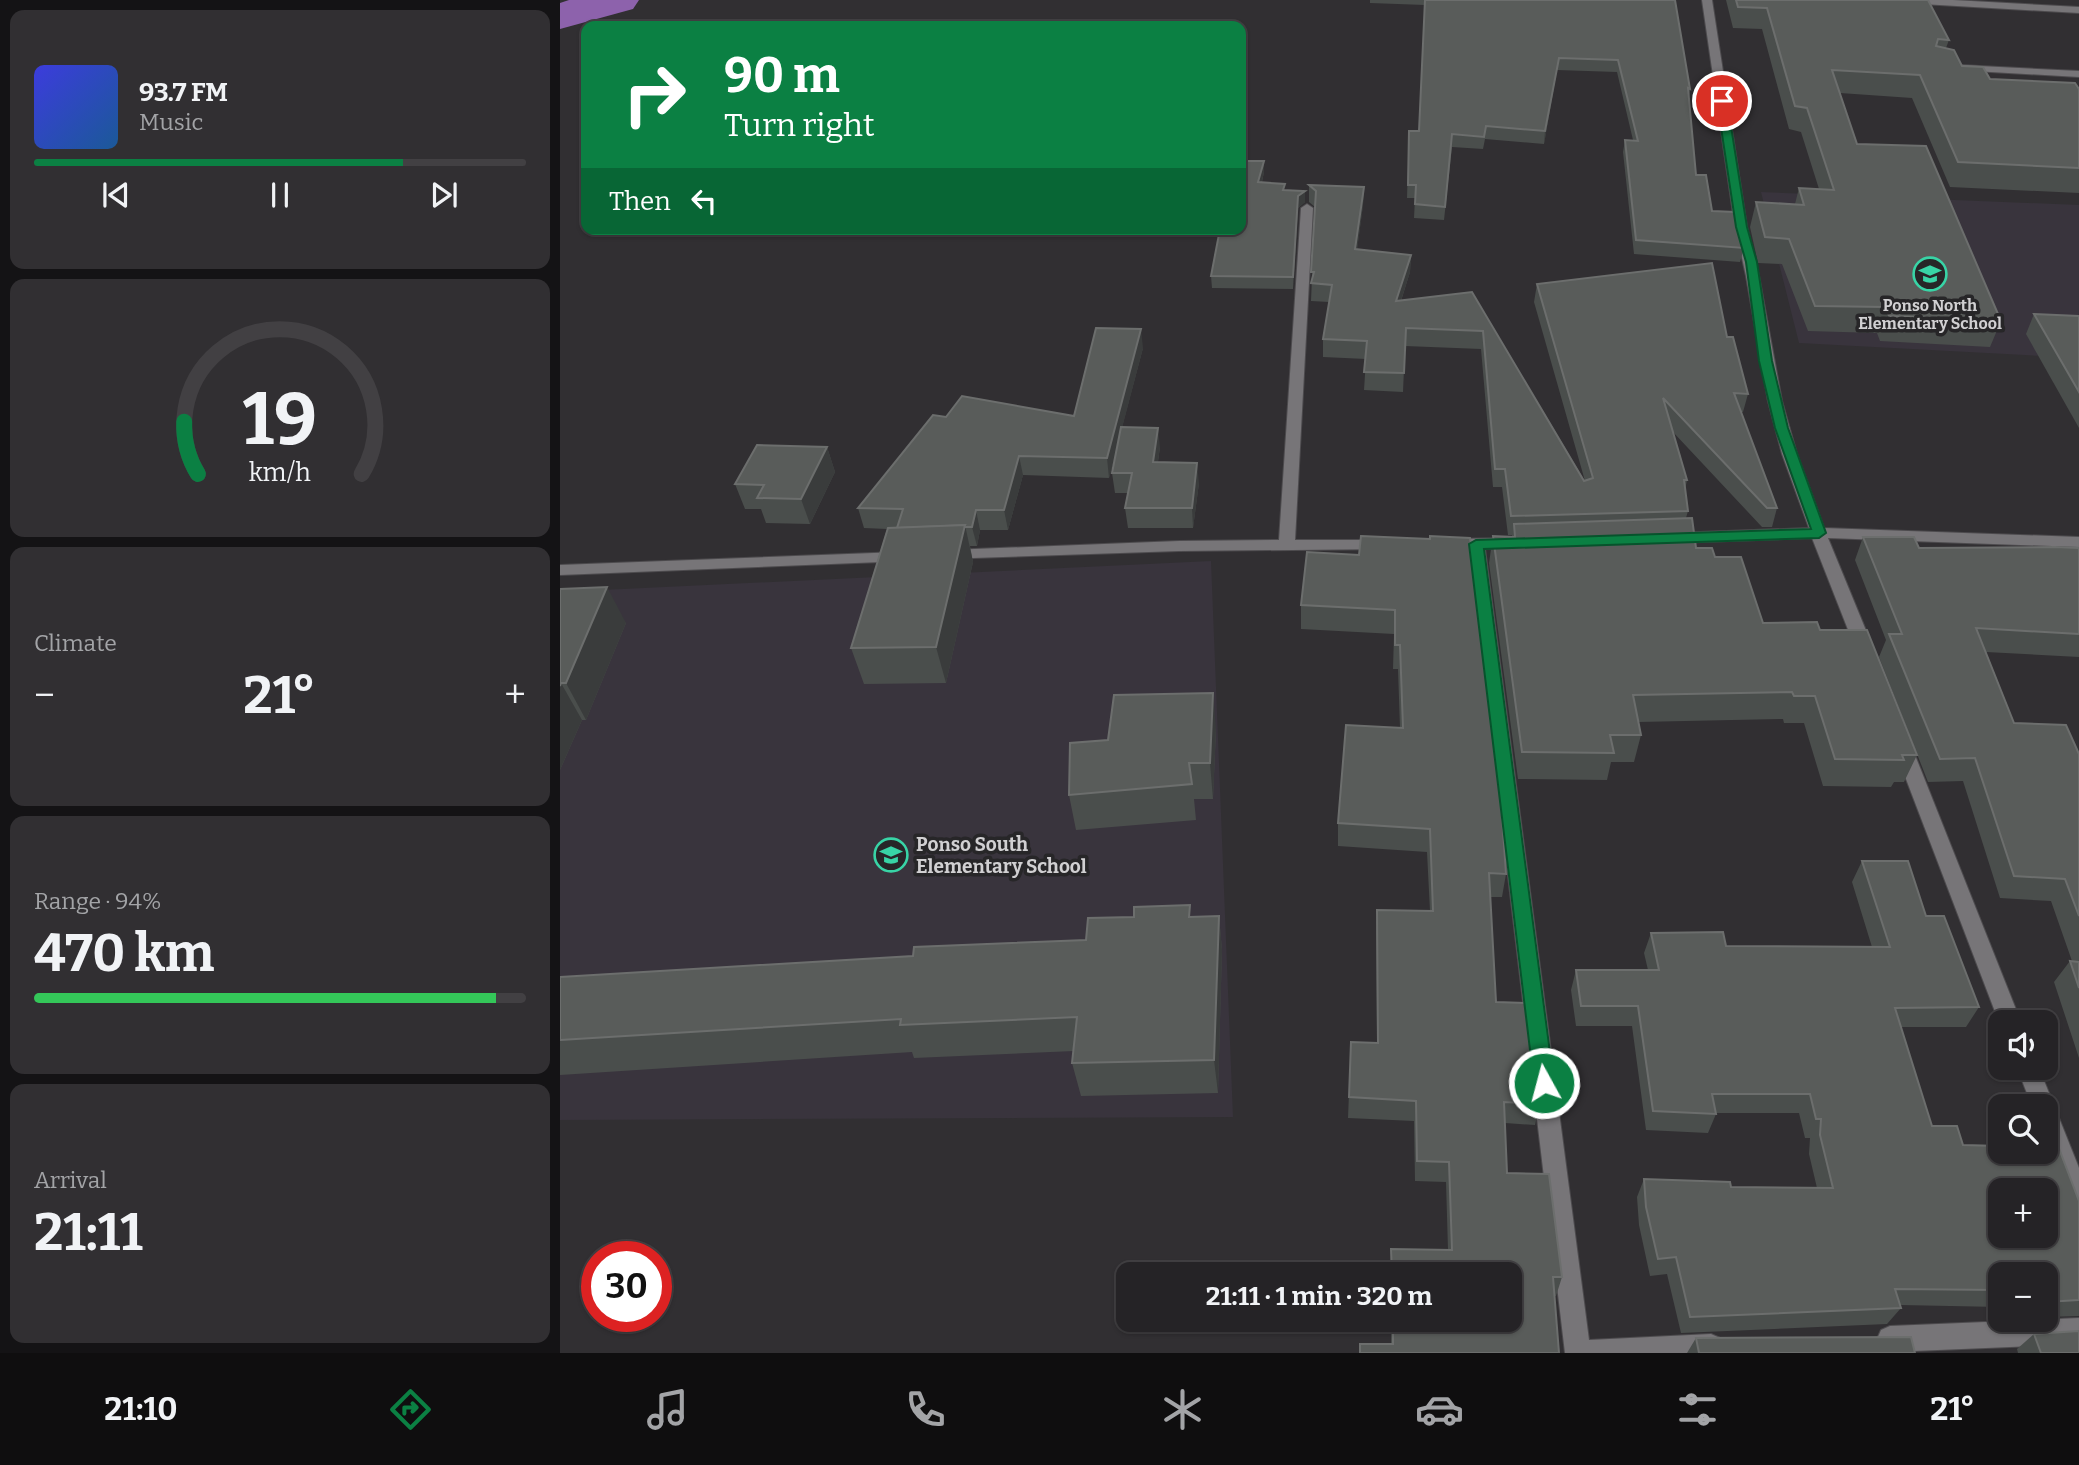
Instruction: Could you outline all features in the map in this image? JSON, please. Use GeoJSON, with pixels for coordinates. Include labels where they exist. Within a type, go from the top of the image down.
{"type":"FeatureCollection","features":[{"type":"Feature","properties":{"kind":"street"},"geometry":{"type":"LineString","coordinates":[[1707,0],[1741,227],[1751,262],[1766,361],[1782,428],[1819,533],[1870,662]]}},
{"type":"Feature","properties":{"kind":"street"},"geometry":{"type":"LineString","coordinates":[[1905,0],[2079,10]]}},
{"type":"Feature","properties":{"kind":"street"},"geometry":{"type":"LineString","coordinates":[[1948,67],[2079,74]]}},
{"type":"Feature","properties":{"kind":"street"},"geometry":{"type":"LineString","coordinates":[[1287,545],[1307,208]]}},
{"type":"Feature","properties":{"kind":"street"},"geometry":{"type":"LineString","coordinates":[[1655,539],[1819,533],[2079,542]]}},
{"type":"Feature","properties":{"kind":"street"},"geometry":{"type":"LineString","coordinates":[[1436,544],[1531,542]]}},
{"type":"Feature","properties":{"kind":"street"},"geometry":{"type":"LineString","coordinates":[[1476,544],[1578,1353],[1731,1346]]}},
{"type":"Feature","properties":{"kind":"street"},"geometry":{"type":"LineString","coordinates":[[560,570],[1179,546],[1395,545]]}},
{"type":"Feature","properties":{"kind":"street"},"geometry":{"type":"LineString","coordinates":[[1895,726],[2005,1010]]}},
{"type":"Feature","properties":{"kind":"street"},"geometry":{"type":"LineString","coordinates":[[2058,1144],[2079,1198]]}},
{"type":"Feature","properties":{"kind":"street"},"geometry":{"type":"LineString","coordinates":[[1870,1340],[2079,1331]]}},
{"type":"Feature","properties":{"kind":"shaded area","name":"Ponso North Elementary School"},"geometry":{"type":"Polygon","coordinates":[[[1761,192],[2079,205],[2079,358],[1799,343],[1761,192]]]}},
{"type":"Feature","properties":{"kind":"shaded area","name":"Ponso South Elementary School"},"geometry":{"type":"Polygon","coordinates":[[[1211,561],[1233,1117],[560,1120],[560,592],[1211,561]]]}},
{"type":"Feature","properties":{"kind":"building"},"geometry":{"type":"Polygon","coordinates":[[[1425,0],[1675,0],[1690,89],[1688,88],[1696,175],[1706,175],[1712,211],[1735,212],[1744,248],[1636,240],[1625,140],[1638,141],[1618,60],[1559,58],[1545,131],[1486,126],[1484,137],[1452,134],[1445,207],[1415,204],[1416,185],[1408,185],[1409,131],[1419,131],[1425,0]]]}},
{"type":"Feature","properties":{"kind":"building"},"geometry":{"type":"Polygon","coordinates":[[[1736,0],[1928,0],[1949,40],[1938,39],[1936,46],[1954,50],[1962,66],[1983,67],[1990,79],[2075,83],[2079,89],[2079,168],[1958,162],[1920,75],[1832,70],[1857,144],[1926,146],[2001,321],[1889,316],[1886,307],[1815,306],[1789,239],[1765,237],[1756,202],[1804,205],[1799,188],[1834,190],[1807,108],[1795,106],[1767,8],[1738,7],[1736,0]]]}},
{"type":"Feature","properties":{"kind":"building"},"geometry":{"type":"Polygon","coordinates":[[[1246,161],[1264,161],[1258,182],[1285,184],[1283,190],[1305,191],[1298,196],[1293,277],[1211,276],[1219,235],[1246,235],[1246,161]]]}},
{"type":"Feature","properties":{"kind":"building"},"geometry":{"type":"Polygon","coordinates":[[[1309,185],[1364,187],[1355,249],[1411,255],[1396,301],[1472,292],[1584,481],[1593,478],[1537,284],[1712,263],[1727,337],[1733,337],[1748,394],[1734,393],[1777,508],[1767,508],[1663,398],[1687,480],[1684,480],[1688,511],[1511,516],[1505,469],[1495,469],[1483,331],[1406,328],[1404,373],[1364,372],[1367,341],[1323,339],[1332,285],[1311,283],[1314,272],[1311,272],[1316,191],[1309,185]]]}},
{"type":"Feature","properties":{"kind":"building"},"geometry":{"type":"Polygon","coordinates":[[[2034,314],[2079,316],[2079,392],[2034,314]]]}},
{"type":"Feature","properties":{"kind":"building"},"geometry":{"type":"Polygon","coordinates":[[[1096,328],[1141,329],[1107,458],[1019,456],[1004,510],[976,510],[972,527],[897,528],[903,509],[858,508],[933,415],[946,417],[962,396],[1074,416],[1096,328]]]}},
{"type":"Feature","properties":{"kind":"building"},"geometry":{"type":"Polygon","coordinates":[[[1121,427],[1158,428],[1153,462],[1197,463],[1192,508],[1125,508],[1132,473],[1112,473],[1121,427]]]}},
{"type":"Feature","properties":{"kind":"building"},"geometry":{"type":"Polygon","coordinates":[[[757,445],[827,447],[801,499],[757,498],[764,485],[735,484],[757,445]]]}},
{"type":"Feature","properties":{"kind":"building"},"geometry":{"type":"Polygon","coordinates":[[[1692,518],[1696,548],[1712,548],[1715,557],[1741,557],[1763,623],[1817,622],[1820,630],[1867,630],[1917,755],[1902,755],[1904,760],[1835,759],[1815,696],[1794,696],[1792,692],[1633,695],[1641,735],[1610,735],[1614,753],[1522,752],[1493,536],[1515,537],[1514,524],[1692,518]]]}},
{"type":"Feature","properties":{"kind":"building"},"geometry":{"type":"Polygon","coordinates":[[[965,525],[936,647],[851,648],[888,528],[965,525]]]}},
{"type":"Feature","properties":{"kind":"building"},"geometry":{"type":"Polygon","coordinates":[[[1361,536],[1470,538],[1499,772],[1506,874],[1489,873],[1496,1002],[1528,1003],[1540,1104],[1504,1102],[1507,1173],[1549,1174],[1562,1277],[1553,1277],[1559,1353],[1360,1353],[1360,1344],[1393,1344],[1393,1332],[1522,1332],[1522,1262],[1392,1262],[1391,1249],[1452,1250],[1449,1162],[1417,1161],[1416,1101],[1349,1097],[1351,1042],[1378,1043],[1377,910],[1433,911],[1430,829],[1338,823],[1346,725],[1403,728],[1400,645],[1395,645],[1395,610],[1301,605],[1307,552],[1359,555],[1361,536]]]}},
{"type":"Feature","properties":{"kind":"building"},"geometry":{"type":"Polygon","coordinates":[[[1863,537],[1914,537],[1919,548],[2079,548],[2079,634],[1976,628],[2014,723],[2066,725],[2079,754],[2079,916],[2065,879],[2014,876],[1975,758],[1940,759],[1889,634],[1902,634],[1863,537]]]}},
{"type":"Feature","properties":{"kind":"building"},"geometry":{"type":"Polygon","coordinates":[[[607,587],[566,683],[561,683],[560,686],[560,589],[607,587]]]}},
{"type":"Feature","properties":{"kind":"building"},"geometry":{"type":"Polygon","coordinates":[[[1213,693],[1210,763],[1189,763],[1192,784],[1069,795],[1070,743],[1108,740],[1114,695],[1213,693]]]}},
{"type":"Feature","properties":{"kind":"building"},"geometry":{"type":"Polygon","coordinates":[[[1862,861],[1908,861],[1926,916],[1944,916],[1979,1007],[1895,1008],[1932,1126],[1957,1126],[1963,1145],[1988,1146],[1988,1164],[2058,1164],[2058,1146],[2079,1201],[2079,1300],[2058,1301],[2058,1262],[1988,1262],[1988,1290],[1895,1289],[1901,1308],[1690,1317],[1676,1257],[1658,1259],[1646,1207],[1644,1179],[1730,1182],[1731,1187],[1833,1188],[1820,1135],[1821,1119],[1816,1119],[1810,1094],[1712,1094],[1716,1114],[1653,1111],[1638,1006],[1581,1006],[1576,970],[1659,970],[1651,933],[1723,932],[1726,946],[1890,947],[1862,861]]]}},
{"type":"Feature","properties":{"kind":"building"},"geometry":{"type":"Polygon","coordinates":[[[1190,905],[1189,917],[1219,916],[1214,1060],[1072,1063],[1077,1017],[900,1025],[901,1019],[560,1040],[560,977],[913,956],[914,947],[1086,940],[1088,918],[1134,917],[1134,907],[1190,905]]]}},
{"type":"Feature","properties":{"kind":"building"},"geometry":{"type":"Polygon","coordinates":[[[2070,961],[2079,962],[2079,988],[2070,961]]]}},
{"type":"Feature","properties":{"kind":"building"},"geometry":{"type":"Polygon","coordinates":[[[2079,1331],[2079,1353],[2041,1353],[2034,1334],[2079,1331]]]}},
{"type":"Feature","properties":{"kind":"building"},"geometry":{"type":"Polygon","coordinates":[[[1911,1337],[1915,1353],[1699,1353],[1696,1338],[1911,1337]]]}},
{"type":"Feature","properties":{"kind":"waterway"},"geometry":{"type":"LineString","coordinates":[[560,16],[618,0]]}},
{"type":"Feature","properties":{"kind":"place","name":"Ponso North Elementary School"},"geometry":{"type":"Point","coordinates":[1930,274]}},
{"type":"Feature","properties":{"kind":"place","name":"Ponso South Elementary School"},"geometry":{"type":"Point","coordinates":[891,855]}},
{"type":"Feature","properties":{"kind":"route"},"geometry":{"type":"LineString","coordinates":[[1544,1083],[1476,544],[1819,533],[1782,428],[1766,361],[1751,262],[1741,227],[1722,101]]}}]}
